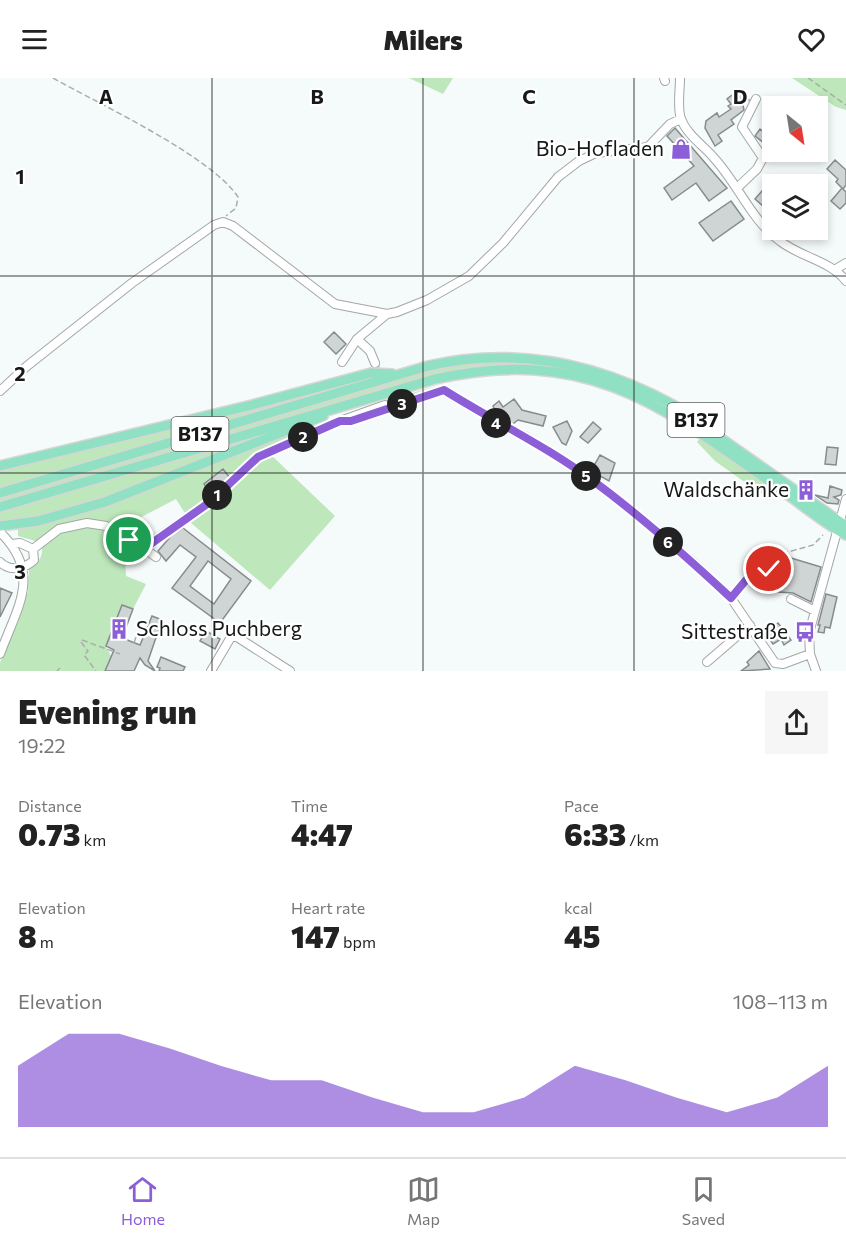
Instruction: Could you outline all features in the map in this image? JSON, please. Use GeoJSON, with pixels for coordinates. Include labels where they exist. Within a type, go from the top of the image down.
{"type":"FeatureCollection","features":[{"type":"Feature","properties":{"kind":"main road","name":"B137"},"geometry":{"type":"LineString","coordinates":[[0,493],[400,374],[454,360],[504,357],[541,359],[598,371],[624,380],[673,405],[843,529]]}},
{"type":"Feature","properties":{"kind":"main road","name":"B137"},"geometry":{"type":"LineString","coordinates":[[2,506],[435,379],[479,371],[526,370],[583,377],[620,389],[673,415],[843,529]]}},
{"type":"Feature","properties":{"kind":"main road"},"geometry":{"type":"LineString","coordinates":[[0,465],[252,405],[371,373],[400,374]]}},
{"type":"Feature","properties":{"kind":"main road"},"geometry":{"type":"LineString","coordinates":[[0,526],[105,502],[320,418],[336,408]]}},
{"type":"Feature","properties":{"kind":"street"},"geometry":{"type":"LineString","coordinates":[[680,78],[681,118],[687,130],[724,169],[760,221],[777,240],[800,255],[836,270],[846,281]]}},
{"type":"Feature","properties":{"kind":"street"},"geometry":{"type":"LineString","coordinates":[[737,188],[757,169],[763,158],[742,127],[756,99]]}},
{"type":"Feature","properties":{"kind":"street"},"geometry":{"type":"LineString","coordinates":[[342,362],[357,339],[387,315],[427,300],[469,276],[503,243],[558,177],[579,161],[612,149],[648,147],[670,124],[681,118]]}},
{"type":"Feature","properties":{"kind":"street"},"geometry":{"type":"LineString","coordinates":[[0,391],[27,366],[132,284],[203,232],[222,222],[233,226],[314,290],[342,307],[387,315]]}},
{"type":"Feature","properties":{"kind":"street"},"geometry":{"type":"LineString","coordinates":[[836,270],[846,263]]}},
{"type":"Feature","properties":{"kind":"street"},"geometry":{"type":"LineString","coordinates":[[357,339],[370,351],[375,363]]}},
{"type":"Feature","properties":{"kind":"street"},"geometry":{"type":"LineString","coordinates":[[340,421],[385,407]]}},
{"type":"Feature","properties":{"kind":"street"},"geometry":{"type":"LineString","coordinates":[[525,436],[596,482],[692,561],[731,598],[775,663],[783,664],[810,654]]}},
{"type":"Feature","properties":{"kind":"street"},"geometry":{"type":"LineString","coordinates":[[816,671],[810,654],[809,633],[843,529],[846,499]]}},
{"type":"Feature","properties":{"kind":"street"},"geometry":{"type":"LineString","coordinates":[[140,545],[152,543],[210,502]]}},
{"type":"Feature","properties":{"kind":"street"},"geometry":{"type":"LineString","coordinates":[[33,549],[59,529],[78,523],[94,523],[106,526],[156,557]]}},
{"type":"Feature","properties":{"kind":"street"},"geometry":{"type":"LineString","coordinates":[[0,654],[25,587],[22,568],[12,544],[11,525]]}},
{"type":"Feature","properties":{"kind":"street"},"geometry":{"type":"LineString","coordinates":[[0,532],[12,544]]}},
{"type":"Feature","properties":{"kind":"street"},"geometry":{"type":"LineString","coordinates":[[12,544],[20,543],[33,549]]}},
{"type":"Feature","properties":{"kind":"street"},"geometry":{"type":"LineString","coordinates":[[0,562],[9,568],[22,568],[34,560],[33,549]]}},
{"type":"Feature","properties":{"kind":"street"},"geometry":{"type":"LineString","coordinates":[[791,599],[815,611]]}},
{"type":"Feature","properties":{"kind":"street"},"geometry":{"type":"LineString","coordinates":[[707,662],[750,625]]}},
{"type":"Feature","properties":{"kind":"street"},"geometry":{"type":"LineString","coordinates":[[211,671],[231,637],[237,636],[290,671]]}},
{"type":"Feature","properties":{"kind":"path"},"geometry":{"type":"LineString","coordinates":[[53,78],[203,164],[229,185],[238,202],[222,222]]}},
{"type":"Feature","properties":{"kind":"path"},"geometry":{"type":"LineString","coordinates":[[808,78],[846,105]]}},
{"type":"Feature","properties":{"kind":"path"},"geometry":{"type":"LineString","coordinates":[[385,407],[444,390],[505,428],[525,436]]}},
{"type":"Feature","properties":{"kind":"path"},"geometry":{"type":"LineString","coordinates":[[210,502],[258,457],[340,421]]}},
{"type":"Feature","properties":{"kind":"path"},"geometry":{"type":"LineString","coordinates":[[731,598],[746,580],[769,569],[781,554],[813,545],[823,534]]}},
{"type":"Feature","properties":{"kind":"path"},"geometry":{"type":"LineString","coordinates":[[110,553],[129,540]]}},
{"type":"Feature","properties":{"kind":"path"},"geometry":{"type":"LineString","coordinates":[[134,643],[136,637]]}},
{"type":"Feature","properties":{"kind":"path"},"geometry":{"type":"LineString","coordinates":[[96,671],[84,655],[88,651],[82,641],[120,654]]}},
{"type":"Feature","properties":{"kind":"path"},"geometry":{"type":"LineString","coordinates":[[57,671],[60,668]]}},
{"type":"Feature","properties":{"kind":"green space"},"geometry":{"type":"Polygon","coordinates":[[[409,78],[453,78],[443,94],[409,78]]]}},
{"type":"Feature","properties":{"kind":"green space"},"geometry":{"type":"Polygon","coordinates":[[[792,78],[846,78],[846,110],[828,102],[828,96],[819,96],[792,78]]]}},
{"type":"Feature","properties":{"kind":"green space"},"geometry":{"type":"Polygon","coordinates":[[[506,361],[547,364],[584,372],[583,375],[523,367],[503,367],[463,370],[423,377],[0,503],[0,497],[421,373],[465,363],[506,361]]]}},
{"type":"Feature","properties":{"kind":"green space"},"geometry":{"type":"Polygon","coordinates":[[[443,384],[444,388],[351,421],[338,419],[268,452],[335,516],[270,590],[191,523],[176,499],[126,525],[141,546],[125,555],[126,576],[146,584],[133,609],[122,605],[106,646],[111,656],[105,671],[0,671],[0,663],[28,592],[29,569],[42,554],[42,546],[35,541],[18,536],[18,529],[283,436],[443,384]]]}},
{"type":"Feature","properties":{"kind":"green space"},"geometry":{"type":"Polygon","coordinates":[[[333,387],[333,390],[0,487],[0,469],[333,387]]]}},
{"type":"Feature","properties":{"kind":"green space"},"geometry":{"type":"Polygon","coordinates":[[[289,425],[105,497],[32,520],[0,521],[0,513],[289,425]]]}},
{"type":"Feature","properties":{"kind":"green space"},"geometry":{"type":"Polygon","coordinates":[[[700,438],[771,488],[770,500],[715,461],[697,442],[700,438]]]}},
{"type":"Feature","properties":{"kind":"building"},"geometry":{"type":"Polygon","coordinates":[[[740,89],[749,100],[743,105],[744,110],[731,120],[734,124],[718,135],[722,141],[715,146],[705,128],[706,121],[717,113],[719,117],[731,109],[728,106],[731,104],[727,99],[740,89]]]}},
{"type":"Feature","properties":{"kind":"building"},"geometry":{"type":"Polygon","coordinates":[[[675,128],[727,188],[709,201],[696,183],[672,200],[664,188],[694,166],[667,136],[675,128]]]}},
{"type":"Feature","properties":{"kind":"building"},"geometry":{"type":"Polygon","coordinates":[[[760,129],[762,131],[762,142],[755,136],[760,129]]]}},
{"type":"Feature","properties":{"kind":"building"},"geometry":{"type":"Polygon","coordinates":[[[835,160],[846,170],[846,185],[843,189],[836,182],[838,179],[827,169],[835,160]]]}},
{"type":"Feature","properties":{"kind":"building"},"geometry":{"type":"Polygon","coordinates":[[[842,188],[846,192],[846,203],[840,209],[831,201],[842,188]]]}},
{"type":"Feature","properties":{"kind":"building"},"geometry":{"type":"Polygon","coordinates":[[[762,191],[762,205],[755,199],[762,191]]]}},
{"type":"Feature","properties":{"kind":"building"},"geometry":{"type":"Polygon","coordinates":[[[731,201],[744,219],[713,241],[699,223],[731,201]]]}},
{"type":"Feature","properties":{"kind":"building"},"geometry":{"type":"Polygon","coordinates":[[[334,332],[346,344],[336,354],[324,342],[334,332]]]}},
{"type":"Feature","properties":{"kind":"building"},"geometry":{"type":"Polygon","coordinates":[[[514,399],[522,410],[546,416],[543,426],[518,420],[509,427],[505,420],[501,423],[493,406],[499,401],[503,407],[514,399]]]}},
{"type":"Feature","properties":{"kind":"building"},"geometry":{"type":"Polygon","coordinates":[[[567,421],[572,431],[566,445],[562,443],[553,427],[567,421]]]}},
{"type":"Feature","properties":{"kind":"building"},"geometry":{"type":"Polygon","coordinates":[[[593,422],[601,429],[588,443],[580,437],[593,422]]]}},
{"type":"Feature","properties":{"kind":"building"},"geometry":{"type":"Polygon","coordinates":[[[827,447],[838,448],[836,465],[825,464],[827,447]]]}},
{"type":"Feature","properties":{"kind":"building"},"geometry":{"type":"Polygon","coordinates":[[[600,455],[615,463],[609,481],[591,471],[600,455]]]}},
{"type":"Feature","properties":{"kind":"building"},"geometry":{"type":"Polygon","coordinates":[[[223,469],[230,478],[210,493],[204,484],[223,469]]]}},
{"type":"Feature","properties":{"kind":"building"},"geometry":{"type":"Polygon","coordinates":[[[830,486],[842,490],[841,495],[834,497],[839,500],[838,504],[827,503],[815,495],[828,498],[830,486]]]}},
{"type":"Feature","properties":{"kind":"building"},"geometry":{"type":"Polygon","coordinates":[[[183,528],[251,581],[220,623],[172,588],[196,557],[180,545],[166,561],[158,551],[171,536],[183,528]],[[208,561],[190,586],[214,604],[231,579],[208,561]]]}},
{"type":"Feature","properties":{"kind":"building"},"geometry":{"type":"Polygon","coordinates":[[[791,558],[821,567],[811,602],[793,593],[779,592],[791,558]]]}},
{"type":"Feature","properties":{"kind":"building"},"geometry":{"type":"Polygon","coordinates":[[[0,588],[12,593],[0,617],[0,588]]]}},
{"type":"Feature","properties":{"kind":"building"},"geometry":{"type":"Polygon","coordinates":[[[826,594],[837,597],[830,628],[825,627],[824,633],[818,632],[820,625],[818,625],[826,594]]]}},
{"type":"Feature","properties":{"kind":"building","name":"Schloss Puchberg"},"geometry":{"type":"Polygon","coordinates":[[[122,605],[133,609],[122,638],[140,645],[152,616],[162,620],[148,661],[155,671],[145,665],[140,658],[134,671],[105,671],[114,650],[106,646],[122,605]]]}},
{"type":"Feature","properties":{"kind":"building"},"geometry":{"type":"Polygon","coordinates":[[[778,623],[791,640],[784,645],[781,639],[773,644],[765,633],[778,623]]]}},
{"type":"Feature","properties":{"kind":"building"},"geometry":{"type":"Polygon","coordinates":[[[206,631],[220,639],[215,649],[200,641],[206,631]]]}},
{"type":"Feature","properties":{"kind":"building"},"geometry":{"type":"Polygon","coordinates":[[[759,651],[770,669],[741,671],[749,665],[747,662],[759,651]]]}},
{"type":"Feature","properties":{"kind":"building"},"geometry":{"type":"Polygon","coordinates":[[[161,657],[185,667],[183,671],[159,671],[160,668],[157,667],[161,657]]]}},
{"type":"Feature","properties":{"kind":"tunnel"},"geometry":{"type":"LineString","coordinates":[[375,363],[384,400]]}},
{"type":"Feature","properties":{"kind":"place","name":"Bio-Hofladen"},"geometry":{"type":"Point","coordinates":[681,149]}},
{"type":"Feature","properties":{"kind":"place","name":"Waldschänke"},"geometry":{"type":"Point","coordinates":[806,490]}},
{"type":"Feature","properties":{"kind":"place","name":"Schloss Puchberg"},"geometry":{"type":"Point","coordinates":[119,629]}},
{"type":"Feature","properties":{"kind":"place","name":"Sittestraße"},"geometry":{"type":"Point","coordinates":[805,632]}},
{"type":"Feature","properties":{"kind":"route"},"geometry":{"type":"LineString","coordinates":[[129,540],[140,545],[152,543],[210,502],[244,467],[258,457],[340,421],[351,421],[444,390],[505,428],[525,436],[596,482],[692,561],[731,598],[746,580],[769,569]]}}]}
